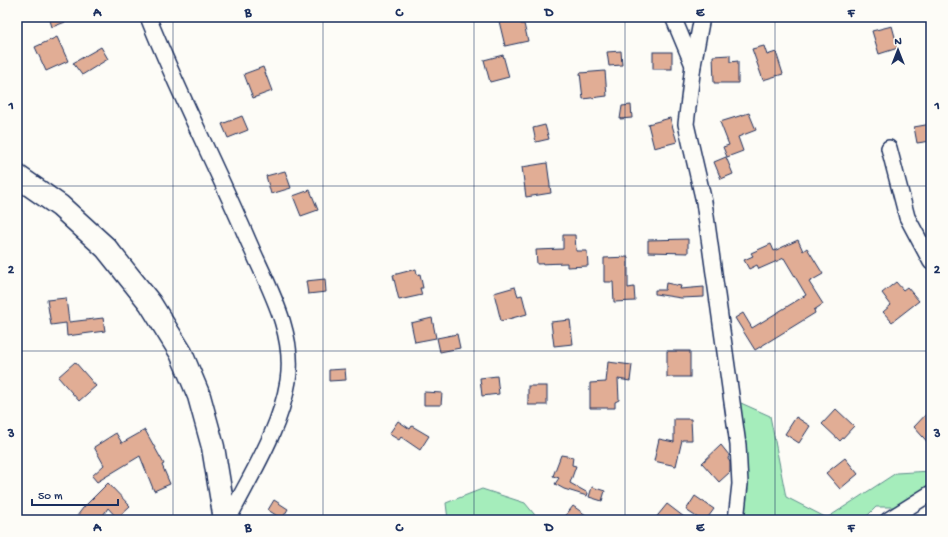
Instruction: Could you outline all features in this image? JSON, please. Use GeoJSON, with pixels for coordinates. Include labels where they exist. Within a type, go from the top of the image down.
{"type":"FeatureCollection","features":[{"type":"Feature","properties":{"kind":"highway"},"geometry":{"type":"LineString","coordinates":[[17,176],[60,206],[106,248],[150,303],[181,353],[199,396],[213,447],[227,520]]}},
{"type":"Feature","properties":{"kind":"street"},"geometry":{"type":"LineString","coordinates":[[148,17],[282,319],[289,352],[288,382],[274,429],[227,520]]}},
{"type":"Feature","properties":{"kind":"street"},"geometry":{"type":"LineString","coordinates":[[673,17],[693,65]]}},
{"type":"Feature","properties":{"kind":"street"},"geometry":{"type":"LineString","coordinates":[[702,17],[693,65],[686,124],[704,202],[738,445],[740,484],[736,520]]}},
{"type":"Feature","properties":{"kind":"street"},"geometry":{"type":"LineString","coordinates":[[889,148],[908,217],[931,262]]}},
{"type":"Feature","properties":{"kind":"street"},"geometry":{"type":"LineString","coordinates":[[888,520],[931,494]]}},
{"type":"Feature","properties":{"kind":"green space"},"geometry":{"type":"Polygon","coordinates":[[[732,399],[770,416],[786,497],[827,518],[896,473],[931,471],[931,508],[921,501],[908,507],[876,507],[863,520],[732,520],[737,511],[732,399]]]}},
{"type":"Feature","properties":{"kind":"green space"},"geometry":{"type":"Polygon","coordinates":[[[482,489],[525,503],[539,520],[448,520],[446,503],[482,489]]]}},
{"type":"Feature","properties":{"kind":"building"},"geometry":{"type":"Polygon","coordinates":[[[49,17],[76,17],[76,18],[52,27],[49,17]]]}},
{"type":"Feature","properties":{"kind":"building"},"geometry":{"type":"Polygon","coordinates":[[[498,17],[520,17],[521,24],[524,24],[528,41],[505,46],[498,17]]]}},
{"type":"Feature","properties":{"kind":"building"},"geometry":{"type":"Polygon","coordinates":[[[892,26],[898,48],[879,54],[872,31],[892,26]]]}},
{"type":"Feature","properties":{"kind":"building"},"geometry":{"type":"Polygon","coordinates":[[[57,37],[68,61],[46,71],[35,47],[57,37]]]}},
{"type":"Feature","properties":{"kind":"building"},"geometry":{"type":"Polygon","coordinates":[[[764,46],[767,55],[776,52],[783,74],[763,80],[752,49],[764,46]]]}},
{"type":"Feature","properties":{"kind":"building"},"geometry":{"type":"Polygon","coordinates":[[[101,47],[108,59],[82,75],[73,63],[101,47]]]}},
{"type":"Feature","properties":{"kind":"building"},"geometry":{"type":"Polygon","coordinates":[[[621,51],[622,65],[609,66],[607,52],[621,51]]]}},
{"type":"Feature","properties":{"kind":"building"},"geometry":{"type":"Polygon","coordinates":[[[653,52],[672,52],[672,69],[653,69],[653,52]]]}},
{"type":"Feature","properties":{"kind":"building"},"geometry":{"type":"Polygon","coordinates":[[[503,55],[509,77],[490,82],[484,60],[503,55]]]}},
{"type":"Feature","properties":{"kind":"building"},"geometry":{"type":"Polygon","coordinates":[[[730,55],[730,62],[738,61],[738,83],[714,83],[713,56],[730,55]]]}},
{"type":"Feature","properties":{"kind":"building"},"geometry":{"type":"Polygon","coordinates":[[[263,67],[272,91],[253,98],[244,74],[263,67]]]}},
{"type":"Feature","properties":{"kind":"building"},"geometry":{"type":"Polygon","coordinates":[[[605,71],[607,96],[583,99],[580,73],[605,71]]]}},
{"type":"Feature","properties":{"kind":"building"},"geometry":{"type":"Polygon","coordinates":[[[631,105],[632,118],[620,119],[622,106],[631,105]]]}},
{"type":"Feature","properties":{"kind":"building"},"geometry":{"type":"Polygon","coordinates":[[[749,113],[756,130],[738,137],[743,151],[727,157],[723,147],[729,145],[720,122],[749,113]]]}},
{"type":"Feature","properties":{"kind":"building"},"geometry":{"type":"Polygon","coordinates":[[[242,116],[248,130],[228,138],[222,124],[242,116]]]}},
{"type":"Feature","properties":{"kind":"building"},"geometry":{"type":"Polygon","coordinates":[[[670,118],[677,142],[654,148],[648,124],[670,118]]]}},
{"type":"Feature","properties":{"kind":"building"},"geometry":{"type":"Polygon","coordinates":[[[931,124],[931,141],[917,143],[914,127],[931,124]]]}},
{"type":"Feature","properties":{"kind":"building"},"geometry":{"type":"Polygon","coordinates":[[[545,125],[549,139],[536,142],[533,128],[545,125]]]}},
{"type":"Feature","properties":{"kind":"building"},"geometry":{"type":"Polygon","coordinates":[[[726,157],[733,174],[721,179],[714,162],[726,157]]]}},
{"type":"Feature","properties":{"kind":"building"},"geometry":{"type":"Polygon","coordinates":[[[547,163],[551,193],[526,197],[522,167],[547,163]]]}},
{"type":"Feature","properties":{"kind":"building"},"geometry":{"type":"Polygon","coordinates":[[[285,171],[291,188],[271,194],[266,176],[285,171]]]}},
{"type":"Feature","properties":{"kind":"building"},"geometry":{"type":"Polygon","coordinates":[[[310,190],[318,210],[301,216],[293,196],[310,190]]]}},
{"type":"Feature","properties":{"kind":"building"},"geometry":{"type":"Polygon","coordinates":[[[563,235],[575,235],[576,251],[587,251],[588,266],[567,267],[567,263],[537,264],[536,250],[563,249],[563,235]]]}},
{"type":"Feature","properties":{"kind":"building"},"geometry":{"type":"Polygon","coordinates":[[[688,239],[688,253],[648,252],[648,240],[688,239]]]}},
{"type":"Feature","properties":{"kind":"building"},"geometry":{"type":"Polygon","coordinates":[[[798,240],[803,251],[807,248],[823,274],[809,282],[823,304],[814,310],[815,313],[755,350],[735,318],[743,313],[752,328],[806,295],[784,258],[759,269],[757,265],[749,269],[744,260],[753,256],[751,253],[771,244],[774,251],[798,240]]]}},
{"type":"Feature","properties":{"kind":"building"},"geometry":{"type":"Polygon","coordinates":[[[628,257],[628,288],[634,287],[635,301],[614,302],[613,282],[604,282],[604,258],[628,257]]]}},
{"type":"Feature","properties":{"kind":"building"},"geometry":{"type":"Polygon","coordinates":[[[416,269],[417,275],[420,274],[423,288],[420,288],[422,295],[399,300],[393,275],[416,269]]]}},
{"type":"Feature","properties":{"kind":"building"},"geometry":{"type":"Polygon","coordinates":[[[325,279],[326,292],[308,294],[306,281],[325,279]]]}},
{"type":"Feature","properties":{"kind":"building"},"geometry":{"type":"Polygon","coordinates":[[[896,282],[903,290],[907,287],[919,301],[892,322],[883,312],[891,305],[882,293],[896,282]]]}},
{"type":"Feature","properties":{"kind":"building"},"geometry":{"type":"Polygon","coordinates":[[[666,283],[681,286],[680,289],[704,287],[704,297],[681,298],[655,294],[655,290],[665,290],[666,283]]]}},
{"type":"Feature","properties":{"kind":"building"},"geometry":{"type":"Polygon","coordinates":[[[515,287],[518,296],[522,295],[527,314],[501,321],[494,293],[515,287]]]}},
{"type":"Feature","properties":{"kind":"building"},"geometry":{"type":"Polygon","coordinates":[[[66,298],[69,322],[103,318],[105,331],[67,336],[66,323],[51,325],[47,300],[66,298]]]}},
{"type":"Feature","properties":{"kind":"building"},"geometry":{"type":"Polygon","coordinates":[[[432,318],[436,338],[415,342],[411,323],[432,318]]]}},
{"type":"Feature","properties":{"kind":"building"},"geometry":{"type":"Polygon","coordinates":[[[570,320],[573,344],[554,346],[551,322],[570,320]]]}},
{"type":"Feature","properties":{"kind":"building"},"geometry":{"type":"Polygon","coordinates":[[[457,334],[460,348],[440,352],[437,338],[457,334]]]}},
{"type":"Feature","properties":{"kind":"building"},"geometry":{"type":"Polygon","coordinates":[[[667,351],[690,351],[690,377],[667,377],[667,351]]]}},
{"type":"Feature","properties":{"kind":"building"},"geometry":{"type":"Polygon","coordinates":[[[75,362],[96,386],[79,401],[58,377],[75,362]]]}},
{"type":"Feature","properties":{"kind":"building"},"geometry":{"type":"Polygon","coordinates":[[[608,362],[632,365],[630,381],[618,379],[619,400],[615,402],[615,408],[590,408],[590,383],[606,382],[608,362]]]}},
{"type":"Feature","properties":{"kind":"building"},"geometry":{"type":"Polygon","coordinates":[[[345,369],[346,380],[329,381],[329,370],[345,369]]]}},
{"type":"Feature","properties":{"kind":"building"},"geometry":{"type":"Polygon","coordinates":[[[497,376],[499,394],[482,396],[480,378],[497,376]]]}},
{"type":"Feature","properties":{"kind":"building"},"geometry":{"type":"Polygon","coordinates":[[[528,386],[547,386],[547,405],[528,405],[528,386]]]}},
{"type":"Feature","properties":{"kind":"building"},"geometry":{"type":"Polygon","coordinates":[[[424,392],[442,393],[441,405],[424,405],[424,392]]]}},
{"type":"Feature","properties":{"kind":"building"},"geometry":{"type":"Polygon","coordinates":[[[836,409],[854,426],[840,441],[822,424],[836,409]]]}},
{"type":"Feature","properties":{"kind":"building"},"geometry":{"type":"Polygon","coordinates":[[[931,409],[931,446],[914,427],[931,409]]]}},
{"type":"Feature","properties":{"kind":"building"},"geometry":{"type":"Polygon","coordinates":[[[796,417],[810,426],[799,443],[785,434],[796,417]]]}},
{"type":"Feature","properties":{"kind":"building"},"geometry":{"type":"Polygon","coordinates":[[[674,419],[691,419],[692,440],[682,440],[676,466],[654,461],[659,439],[674,442],[674,419]]]}},
{"type":"Feature","properties":{"kind":"building"},"geometry":{"type":"Polygon","coordinates":[[[398,421],[410,429],[412,426],[429,436],[420,450],[401,437],[399,440],[389,434],[398,421]]]}},
{"type":"Feature","properties":{"kind":"building"},"geometry":{"type":"Polygon","coordinates":[[[145,430],[164,464],[162,465],[170,484],[154,491],[140,456],[97,482],[92,476],[104,465],[94,447],[116,433],[122,443],[145,430]]]}},
{"type":"Feature","properties":{"kind":"building"},"geometry":{"type":"Polygon","coordinates":[[[721,445],[729,455],[728,459],[730,462],[730,472],[719,482],[702,463],[721,445]]]}},
{"type":"Feature","properties":{"kind":"building"},"geometry":{"type":"Polygon","coordinates":[[[561,455],[573,457],[572,465],[576,466],[570,483],[588,493],[587,496],[564,489],[555,484],[559,478],[553,476],[561,455]]]}},
{"type":"Feature","properties":{"kind":"building"},"geometry":{"type":"Polygon","coordinates":[[[845,458],[858,474],[840,489],[826,473],[845,458]]]}},
{"type":"Feature","properties":{"kind":"building"},"geometry":{"type":"Polygon","coordinates":[[[108,483],[130,506],[117,518],[108,508],[100,520],[74,520],[83,508],[108,483]]]}},
{"type":"Feature","properties":{"kind":"building"},"geometry":{"type":"Polygon","coordinates":[[[592,487],[605,491],[602,501],[589,497],[592,487]]]}},
{"type":"Feature","properties":{"kind":"building"},"geometry":{"type":"Polygon","coordinates":[[[695,496],[714,509],[706,520],[701,520],[686,510],[695,496]]]}},
{"type":"Feature","properties":{"kind":"building"},"geometry":{"type":"Polygon","coordinates":[[[274,500],[288,509],[282,519],[268,510],[274,500]]]}},
{"type":"Feature","properties":{"kind":"building"},"geometry":{"type":"Polygon","coordinates":[[[667,504],[688,520],[654,520],[667,504]]]}},
{"type":"Feature","properties":{"kind":"building"},"geometry":{"type":"Polygon","coordinates":[[[573,506],[593,520],[562,520],[573,506]]]}}]}
